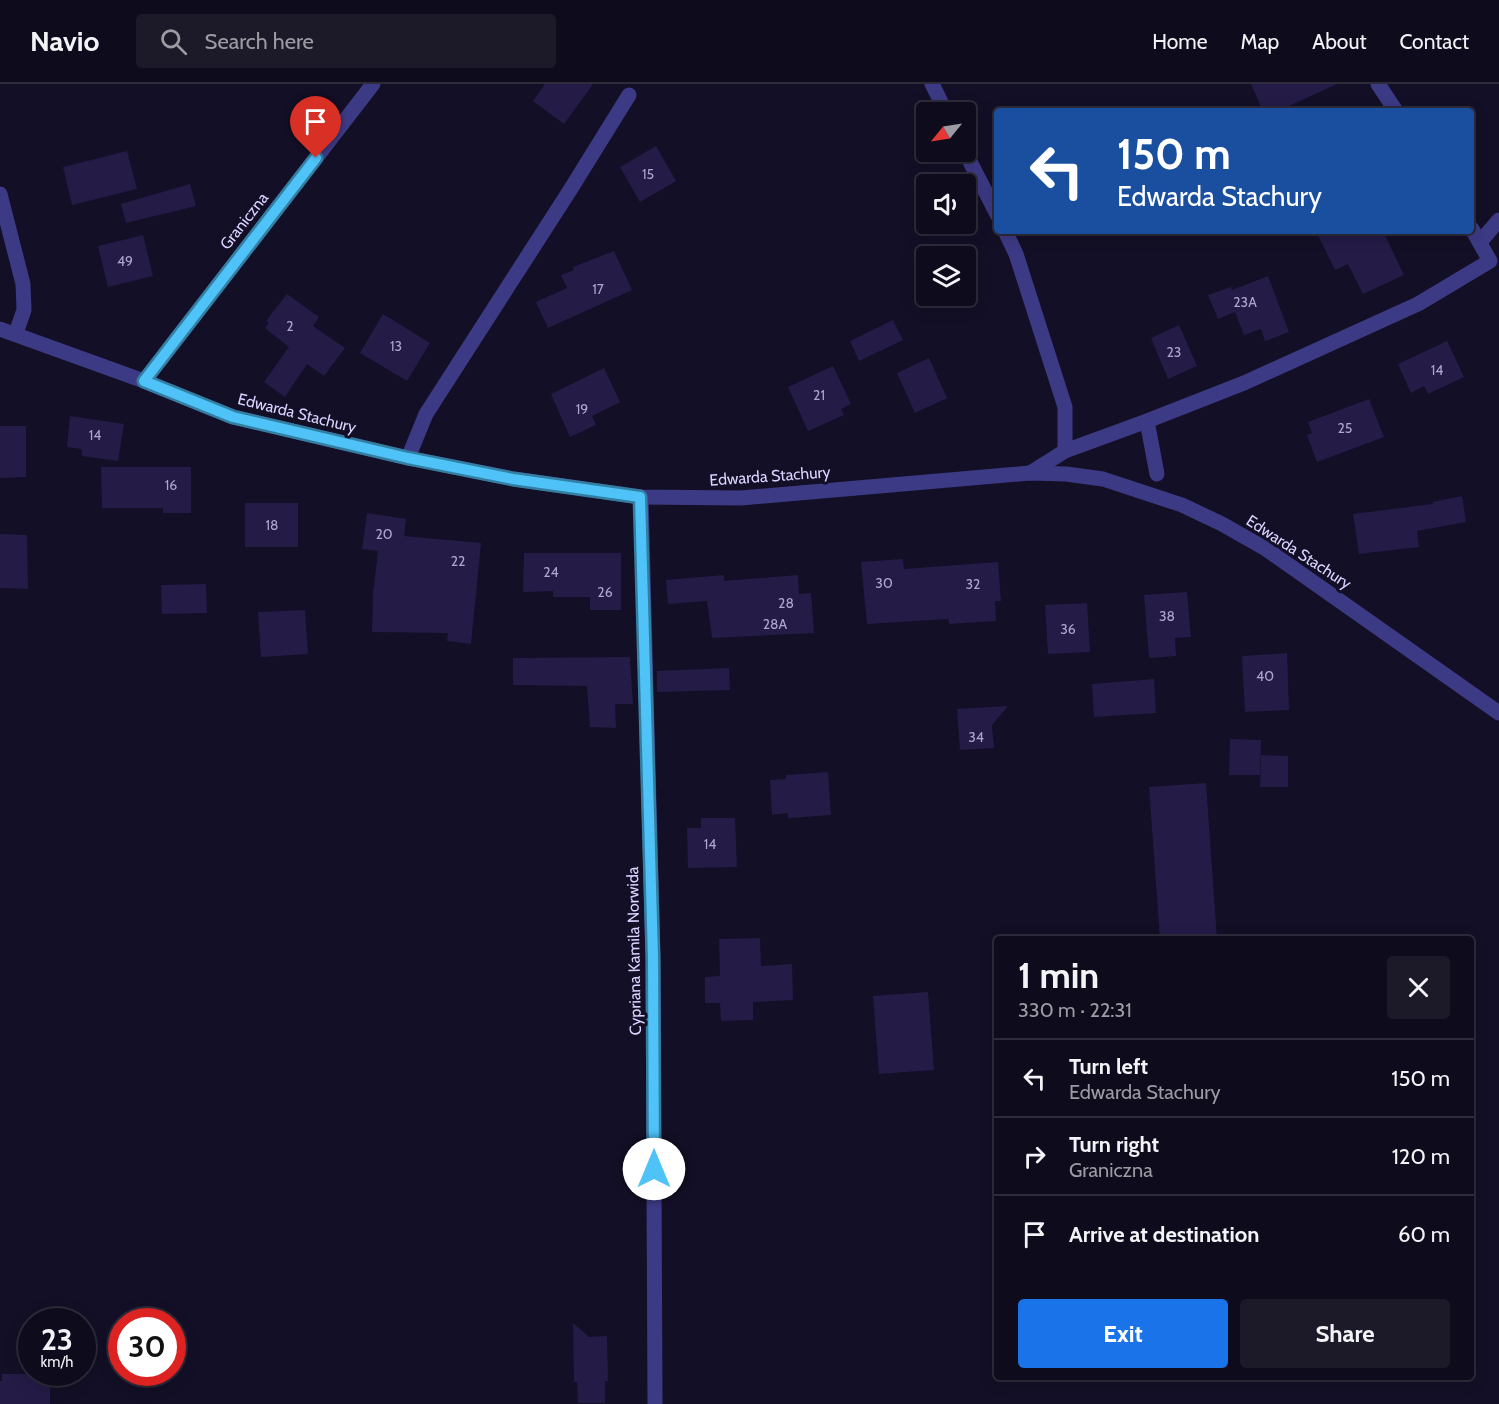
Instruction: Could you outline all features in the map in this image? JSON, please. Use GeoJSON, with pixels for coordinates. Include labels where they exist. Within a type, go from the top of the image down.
{"type":"FeatureCollection","features":[{"type":"Feature","properties":{"kind":"street","name":"Graniczna"},"geometry":{"type":"LineString","coordinates":[[144,381],[373,84]]}},
{"type":"Feature","properties":{"kind":"street"},"geometry":{"type":"LineString","coordinates":[[932,84],[941,102]]}},
{"type":"Feature","properties":{"kind":"street"},"geometry":{"type":"LineString","coordinates":[[1378,84],[1394,108]]}},
{"type":"Feature","properties":{"kind":"street"},"geometry":{"type":"LineString","coordinates":[[408,458],[426,414],[573,187],[629,95]]}},
{"type":"Feature","properties":{"kind":"street"},"geometry":{"type":"LineString","coordinates":[[970,162],[994,208]]}},
{"type":"Feature","properties":{"kind":"street"},"geometry":{"type":"LineString","coordinates":[[0,194],[23,284],[24,310],[16,333]]}},
{"type":"Feature","properties":{"kind":"street"},"geometry":{"type":"LineString","coordinates":[[1030,473],[1065,451],[1244,383],[1418,304],[1490,261],[1476,236],[1499,220]]}},
{"type":"Feature","properties":{"kind":"street"},"geometry":{"type":"LineString","coordinates":[[1006,234],[1016,254],[1065,407],[1065,451]]}},
{"type":"Feature","properties":{"kind":"street","name":"Edwarda Stachury"},"geometry":{"type":"LineString","coordinates":[[0,329],[144,381],[233,417],[408,458],[513,479],[640,497],[741,498],[1030,473],[1104,478],[1182,505],[1266,549],[1499,713]]}},
{"type":"Feature","properties":{"kind":"street"},"geometry":{"type":"LineString","coordinates":[[1147,421],[1157,474]]}},
{"type":"Feature","properties":{"kind":"street","name":"Cypriana Kamila Norwida"},"geometry":{"type":"LineString","coordinates":[[640,497],[653,958],[656,1404]]}},
{"type":"Feature","properties":{"kind":"building"},"geometry":{"type":"Polygon","coordinates":[[[545,84],[593,84],[564,124],[533,101],[545,84]]]}},
{"type":"Feature","properties":{"kind":"building"},"geometry":{"type":"Polygon","coordinates":[[[1251,84],[1337,84],[1285,108],[1262,108],[1251,84]]]}},
{"type":"Feature","properties":{"kind":"building"},"geometry":{"type":"Polygon","coordinates":[[[656,146],[676,181],[640,202],[620,167],[656,146]]]}},
{"type":"Feature","properties":{"kind":"building"},"geometry":{"type":"Polygon","coordinates":[[[127,151],[137,189],[72,205],[63,167],[127,151]]]}},
{"type":"Feature","properties":{"kind":"building"},"geometry":{"type":"Polygon","coordinates":[[[190,184],[196,206],[126,223],[121,204],[190,184]]]}},
{"type":"Feature","properties":{"kind":"building"},"geometry":{"type":"Polygon","coordinates":[[[1317,234],[1384,234],[1404,275],[1363,294],[1348,264],[1335,270],[1317,234]]]}},
{"type":"Feature","properties":{"kind":"building"},"geometry":{"type":"Polygon","coordinates":[[[143,235],[153,276],[108,287],[98,246],[143,235]]]}},
{"type":"Feature","properties":{"kind":"building"},"geometry":{"type":"Polygon","coordinates":[[[614,251],[632,290],[548,328],[536,302],[567,288],[561,275],[574,270],[573,267],[614,251]]]}},
{"type":"Feature","properties":{"kind":"building"},"geometry":{"type":"Polygon","coordinates":[[[1268,276],[1289,332],[1265,341],[1261,329],[1244,335],[1235,312],[1218,319],[1208,295],[1231,287],[1232,290],[1268,276]]]}},
{"type":"Feature","properties":{"kind":"building"},"geometry":{"type":"Polygon","coordinates":[[[287,294],[319,317],[313,326],[345,348],[324,376],[307,364],[285,397],[264,382],[289,347],[265,328],[269,323],[266,321],[287,294]]]}},
{"type":"Feature","properties":{"kind":"building"},"geometry":{"type":"Polygon","coordinates":[[[383,314],[430,343],[407,381],[360,353],[383,314]]]}},
{"type":"Feature","properties":{"kind":"building"},"geometry":{"type":"Polygon","coordinates":[[[893,320],[903,340],[859,361],[850,341],[893,320]]]}},
{"type":"Feature","properties":{"kind":"building"},"geometry":{"type":"Polygon","coordinates":[[[1179,325],[1197,366],[1168,379],[1151,338],[1179,325]]]}},
{"type":"Feature","properties":{"kind":"building"},"geometry":{"type":"Polygon","coordinates":[[[1447,341],[1464,377],[1428,394],[1424,386],[1411,393],[1398,364],[1447,341]]]}},
{"type":"Feature","properties":{"kind":"building"},"geometry":{"type":"Polygon","coordinates":[[[929,358],[947,398],[915,413],[897,373],[929,358]]]}},
{"type":"Feature","properties":{"kind":"building"},"geometry":{"type":"Polygon","coordinates":[[[833,366],[851,404],[841,409],[844,415],[808,431],[788,387],[833,366]]]}},
{"type":"Feature","properties":{"kind":"building"},"geometry":{"type":"Polygon","coordinates":[[[604,368],[620,402],[592,416],[596,425],[570,437],[551,394],[604,368]]]}},
{"type":"Feature","properties":{"kind":"building"},"geometry":{"type":"Polygon","coordinates":[[[1369,399],[1384,437],[1317,462],[1307,435],[1312,433],[1308,422],[1369,399]]]}},
{"type":"Feature","properties":{"kind":"building"},"geometry":{"type":"Polygon","coordinates":[[[70,416],[124,424],[118,461],[82,456],[82,449],[67,447],[70,416]]]}},
{"type":"Feature","properties":{"kind":"building"},"geometry":{"type":"Polygon","coordinates":[[[0,426],[26,426],[26,477],[0,478],[0,426]]]}},
{"type":"Feature","properties":{"kind":"building"},"geometry":{"type":"Polygon","coordinates":[[[101,467],[191,467],[191,513],[163,513],[163,508],[102,508],[101,467]]]}},
{"type":"Feature","properties":{"kind":"building"},"geometry":{"type":"Polygon","coordinates":[[[1462,496],[1466,522],[1417,531],[1419,547],[1359,554],[1353,514],[1433,504],[1432,502],[1462,496]]]}},
{"type":"Feature","properties":{"kind":"building"},"geometry":{"type":"Polygon","coordinates":[[[245,503],[298,503],[298,547],[245,547],[245,503]]]}},
{"type":"Feature","properties":{"kind":"building"},"geometry":{"type":"Polygon","coordinates":[[[367,513],[406,519],[404,536],[481,543],[471,644],[447,641],[448,633],[372,632],[373,594],[378,551],[362,549],[367,513]]]}},
{"type":"Feature","properties":{"kind":"building"},"geometry":{"type":"Polygon","coordinates":[[[0,534],[27,535],[28,589],[0,588],[0,534]]]}},
{"type":"Feature","properties":{"kind":"building"},"geometry":{"type":"Polygon","coordinates":[[[524,553],[621,553],[621,610],[590,610],[590,597],[553,597],[553,591],[523,592],[524,553]]]}},
{"type":"Feature","properties":{"kind":"building"},"geometry":{"type":"Polygon","coordinates":[[[903,559],[904,569],[998,562],[1001,601],[995,601],[996,621],[949,624],[948,619],[867,624],[861,562],[903,559]]]}},
{"type":"Feature","properties":{"kind":"building"},"geometry":{"type":"Polygon","coordinates":[[[724,575],[724,581],[798,575],[799,594],[811,593],[814,633],[712,638],[707,601],[668,604],[666,580],[724,575]]]}},
{"type":"Feature","properties":{"kind":"building"},"geometry":{"type":"Polygon","coordinates":[[[206,584],[207,613],[162,614],[161,585],[206,584]]]}},
{"type":"Feature","properties":{"kind":"building"},"geometry":{"type":"Polygon","coordinates":[[[1187,592],[1191,637],[1175,638],[1176,656],[1149,658],[1144,595],[1187,592]]]}},
{"type":"Feature","properties":{"kind":"building"},"geometry":{"type":"Polygon","coordinates":[[[1087,603],[1090,652],[1048,654],[1045,605],[1087,603]]]}},
{"type":"Feature","properties":{"kind":"building"},"geometry":{"type":"Polygon","coordinates":[[[305,610],[308,654],[261,657],[258,612],[305,610]]]}},
{"type":"Feature","properties":{"kind":"building"},"geometry":{"type":"Polygon","coordinates":[[[1287,653],[1289,710],[1245,712],[1242,656],[1287,653]]]}},
{"type":"Feature","properties":{"kind":"building"},"geometry":{"type":"Polygon","coordinates":[[[630,657],[633,704],[615,704],[616,728],[590,727],[587,686],[513,685],[513,658],[630,657]]]}},
{"type":"Feature","properties":{"kind":"building"},"geometry":{"type":"Polygon","coordinates":[[[729,668],[730,690],[657,692],[657,671],[729,668]]]}},
{"type":"Feature","properties":{"kind":"building"},"geometry":{"type":"Polygon","coordinates":[[[1154,679],[1156,713],[1094,717],[1092,684],[1154,679]]]}},
{"type":"Feature","properties":{"kind":"building"},"geometry":{"type":"Polygon","coordinates":[[[1008,706],[992,725],[994,748],[960,750],[957,709],[1008,706]]]}},
{"type":"Feature","properties":{"kind":"building"},"geometry":{"type":"Polygon","coordinates":[[[1230,739],[1261,740],[1260,775],[1229,775],[1230,739]]]}},
{"type":"Feature","properties":{"kind":"building"},"geometry":{"type":"Polygon","coordinates":[[[1261,755],[1288,756],[1288,787],[1260,787],[1261,755]]]}},
{"type":"Feature","properties":{"kind":"building"},"geometry":{"type":"Polygon","coordinates":[[[828,772],[831,815],[788,818],[788,813],[772,815],[770,780],[786,779],[786,775],[828,772]]]}},
{"type":"Feature","properties":{"kind":"building"},"geometry":{"type":"Polygon","coordinates":[[[1206,783],[1217,936],[1160,936],[1149,787],[1206,783]]]}},
{"type":"Feature","properties":{"kind":"building"},"geometry":{"type":"Polygon","coordinates":[[[701,818],[735,818],[737,867],[688,868],[687,828],[701,828],[701,818]]]}},
{"type":"Feature","properties":{"kind":"building"},"geometry":{"type":"Polygon","coordinates":[[[760,938],[761,966],[792,964],[793,1000],[753,1002],[753,1020],[721,1021],[720,1003],[705,1003],[705,977],[720,976],[719,939],[760,938]]]}},
{"type":"Feature","properties":{"kind":"building"},"geometry":{"type":"Polygon","coordinates":[[[928,992],[934,1070],[879,1074],[873,996],[928,992]]]}},
{"type":"Feature","properties":{"kind":"building"},"geometry":{"type":"Polygon","coordinates":[[[573,1323],[589,1337],[607,1336],[608,1381],[605,1381],[605,1403],[578,1403],[577,1382],[574,1382],[573,1323]]]}},
{"type":"Feature","properties":{"kind":"building"},"geometry":{"type":"Polygon","coordinates":[[[2,1374],[18,1374],[18,1386],[50,1386],[50,1404],[0,1404],[0,1381],[2,1381],[2,1374]]]}},
{"type":"Feature","properties":{"kind":"route"},"geometry":{"type":"LineString","coordinates":[[316,158],[144,381],[233,417],[408,458],[513,479],[640,497],[653,958],[654,1169]]}}]}
